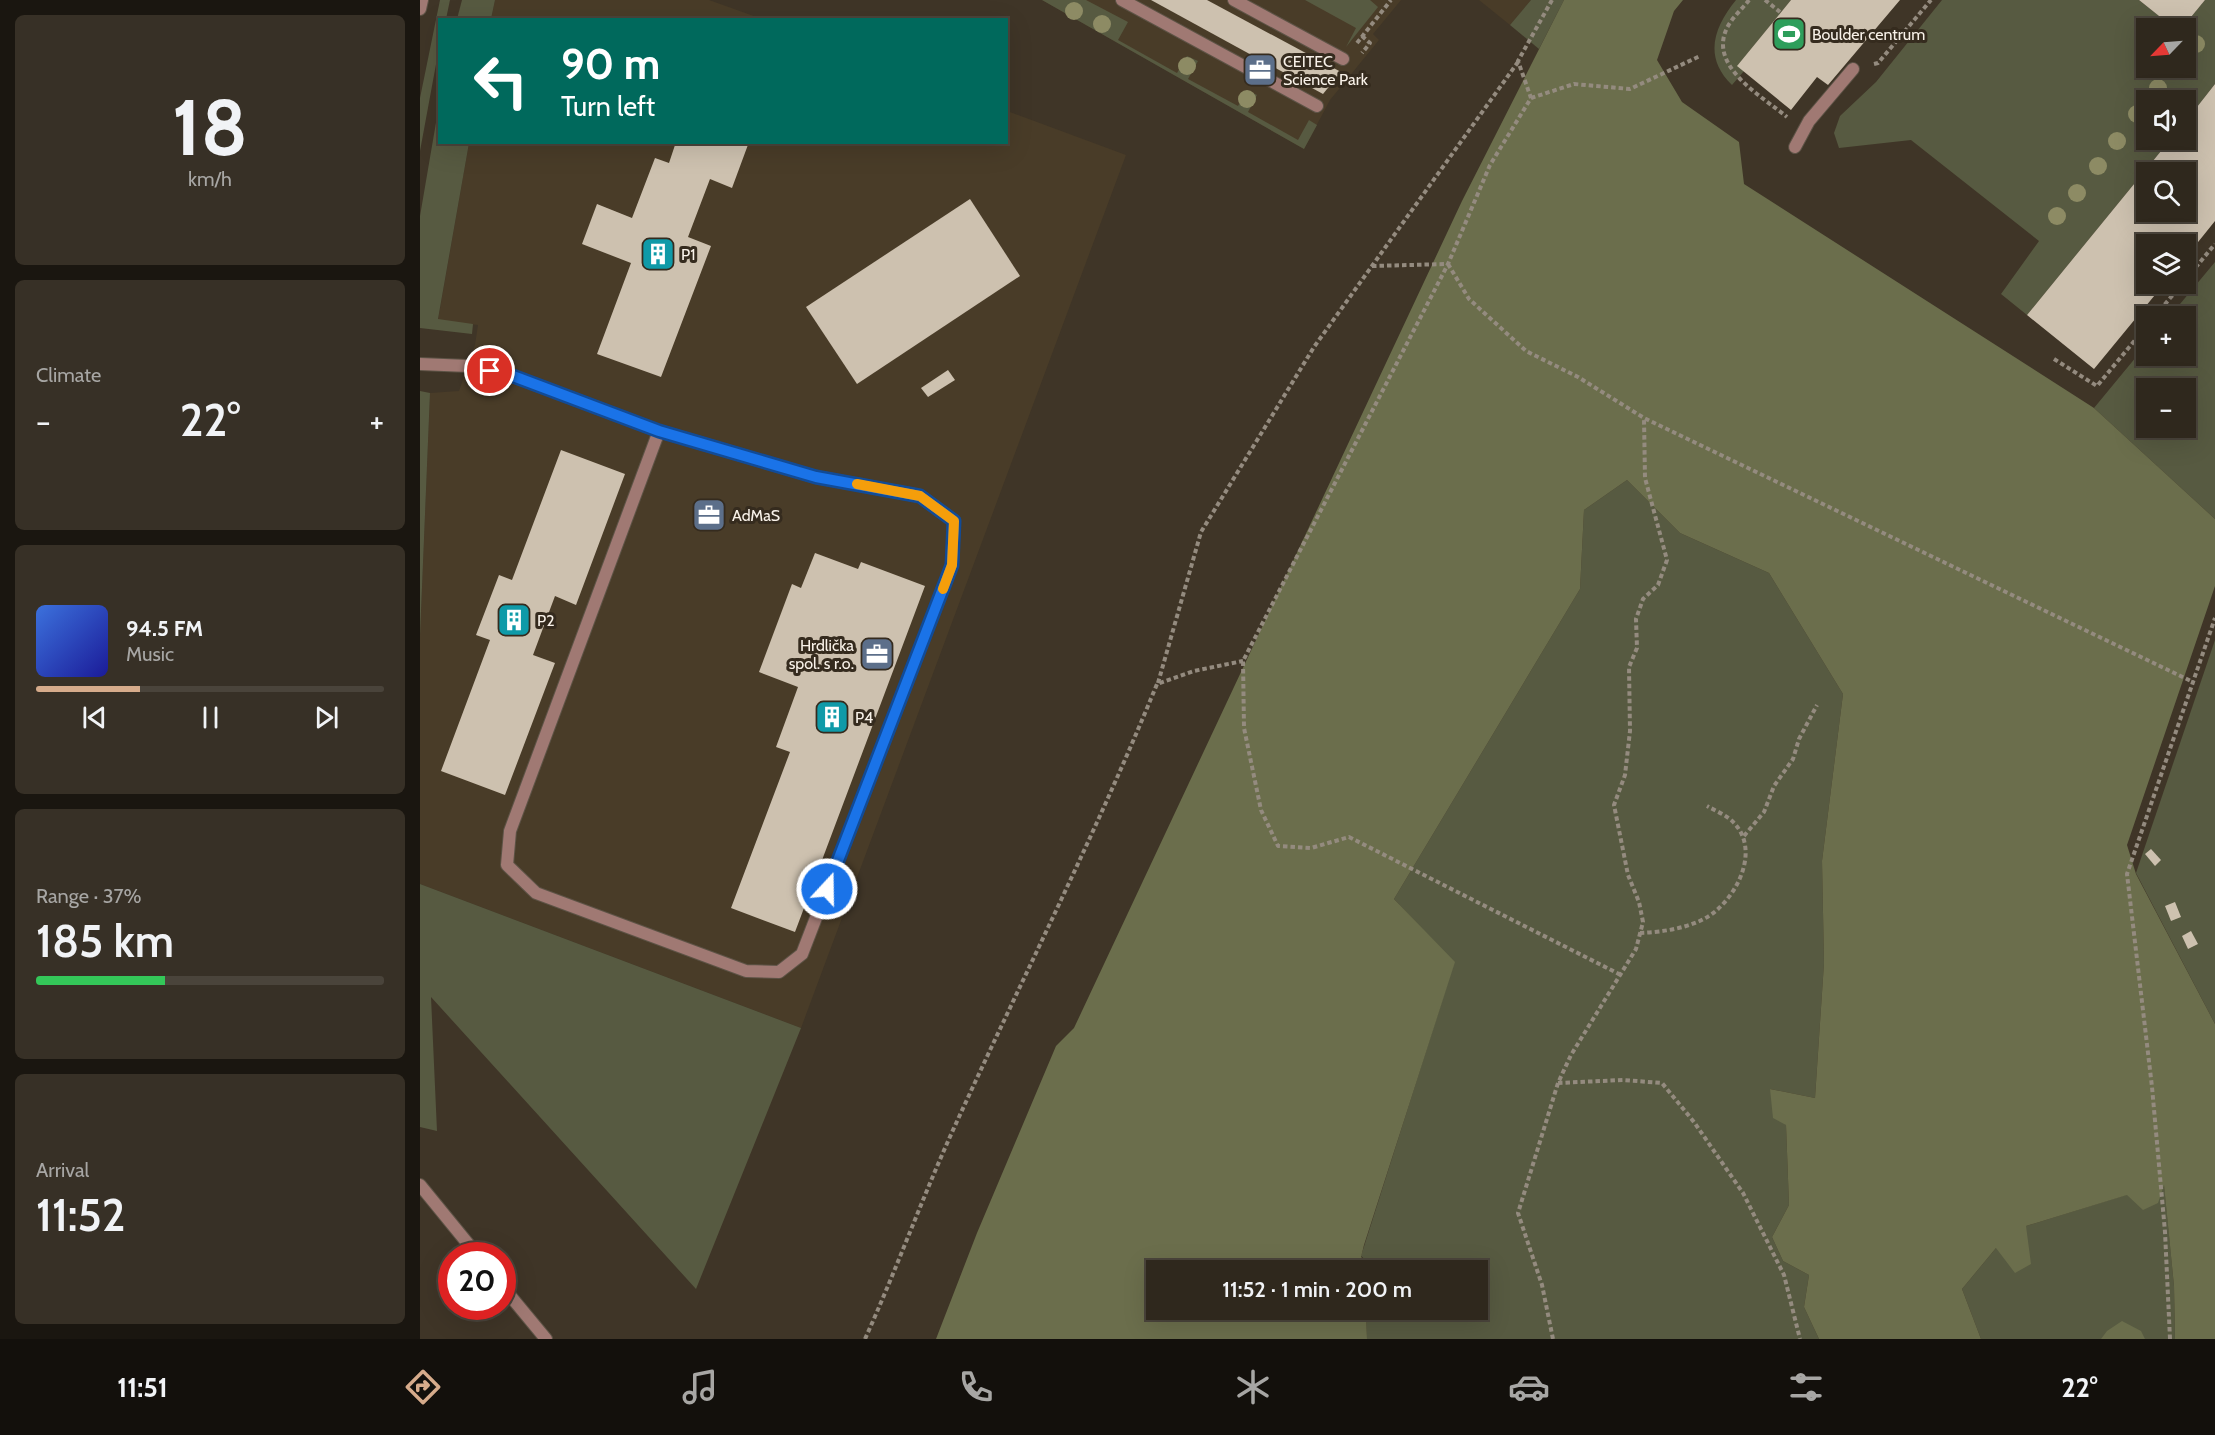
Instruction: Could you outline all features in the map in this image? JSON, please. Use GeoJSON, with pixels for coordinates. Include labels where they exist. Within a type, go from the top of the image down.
{"type":"FeatureCollection","features":[{"type":"Feature","properties":{"kind":"street"},"geometry":{"type":"LineString","coordinates":[[420,9],[422,0]]}},
{"type":"Feature","properties":{"kind":"street"},"geometry":{"type":"LineString","coordinates":[[1122,0],[1317,106]]}},
{"type":"Feature","properties":{"kind":"street"},"geometry":{"type":"LineString","coordinates":[[1234,0],[1343,59]]}},
{"type":"Feature","properties":{"kind":"street"},"geometry":{"type":"LineString","coordinates":[[1795,147],[1809,121],[1853,69]]}},
{"type":"Feature","properties":{"kind":"street"},"geometry":{"type":"LineString","coordinates":[[420,364],[468,366],[513,376],[659,431],[816,477],[920,496],[954,521],[952,565],[802,954],[778,972],[746,971],[536,893],[507,865],[510,831],[659,431]]}},
{"type":"Feature","properties":{"kind":"street"},"geometry":{"type":"LineString","coordinates":[[420,1185],[467,1242]]}},
{"type":"Feature","properties":{"kind":"street"},"geometry":{"type":"LineString","coordinates":[[516,1303],[546,1339]]}},
{"type":"Feature","properties":{"kind":"path"},"geometry":{"type":"LineString","coordinates":[[1343,59],[1391,0]]}},
{"type":"Feature","properties":{"kind":"path"},"geometry":{"type":"LineString","coordinates":[[865,1339],[896,1270],[928,1184],[1118,780],[1157,684],[1201,532],[1314,347],[1518,62],[1552,0]]}},
{"type":"Feature","properties":{"kind":"path"},"geometry":{"type":"LineString","coordinates":[[1749,0],[1728,26],[1724,51],[1729,66],[1734,73],[1804,131]]}},
{"type":"Feature","properties":{"kind":"path"},"geometry":{"type":"LineString","coordinates":[[1765,0],[1780,12]]}},
{"type":"Feature","properties":{"kind":"path"},"geometry":{"type":"LineString","coordinates":[[1853,69],[1878,63],[1931,0]]}},
{"type":"Feature","properties":{"kind":"path"},"geometry":{"type":"LineString","coordinates":[[1622,975],[1349,837],[1311,848],[1278,846],[1261,810],[1244,728],[1243,661],[1448,264],[1490,165],[1531,99],[1574,84],[1630,89],[1700,56]]}},
{"type":"Feature","properties":{"kind":"path"},"geometry":{"type":"LineString","coordinates":[[1518,62],[1531,99]]}},
{"type":"Feature","properties":{"kind":"path"},"geometry":{"type":"LineString","coordinates":[[2196,267],[2215,244]]}},
{"type":"Feature","properties":{"kind":"path"},"geometry":{"type":"LineString","coordinates":[[1372,266],[1448,264]]}},
{"type":"Feature","properties":{"kind":"path"},"geometry":{"type":"LineString","coordinates":[[1448,264],[1469,299],[1526,351],[1578,377],[1644,418],[2193,682]]}},
{"type":"Feature","properties":{"kind":"path"},"geometry":{"type":"LineString","coordinates":[[2163,306],[2174,294]]}},
{"type":"Feature","properties":{"kind":"path"},"geometry":{"type":"LineString","coordinates":[[2054,359],[2097,386],[2136,339]]}},
{"type":"Feature","properties":{"kind":"path"},"geometry":{"type":"LineString","coordinates":[[1553,1339],[1542,1285],[1518,1212],[1558,1083],[1571,1055],[1622,975],[1636,948],[1643,922],[1639,902],[1628,876],[1614,805],[1625,775],[1630,731],[1629,667],[1637,648],[1636,619],[1643,599],[1658,585],[1667,560],[1645,478],[1644,418]]}},
{"type":"Feature","properties":{"kind":"path"},"geometry":{"type":"LineString","coordinates":[[2170,1339],[2165,1232],[2152,1087],[2127,874],[2215,618]]}},
{"type":"Feature","properties":{"kind":"path"},"geometry":{"type":"LineString","coordinates":[[1157,684],[1194,670],[1243,661]]}},
{"type":"Feature","properties":{"kind":"path"},"geometry":{"type":"LineString","coordinates":[[1744,836],[1764,812],[1774,786],[1793,759],[1799,739],[1817,705]]}},
{"type":"Feature","properties":{"kind":"path"},"geometry":{"type":"LineString","coordinates":[[1640,933],[1671,932],[1718,910],[1734,889],[1747,863],[1744,836],[1733,822],[1707,806]]}},
{"type":"Feature","properties":{"kind":"path"},"geometry":{"type":"LineString","coordinates":[[1558,1083],[1623,1080],[1662,1083],[1694,1122],[1743,1193],[1784,1275],[1800,1339]]}},
{"type":"Feature","properties":{"kind":"shaded area"},"geometry":{"type":"Polygon","coordinates":[[[495,0],[709,0],[759,18],[491,18],[495,0]]]}},
{"type":"Feature","properties":{"kind":"shaded area","name":"CEITEC Science Park"},"geometry":{"type":"Polygon","coordinates":[[[1042,0],[1401,0],[1373,34],[1379,40],[1330,100],[1304,149],[1042,0]]]}},
{"type":"Feature","properties":{"kind":"shaded area"},"geometry":{"type":"Polygon","coordinates":[[[1479,0],[1531,0],[1510,25],[1479,0]]]}},
{"type":"Feature","properties":{"kind":"shaded area","name":"AdMaS"},"geometry":{"type":"Polygon","coordinates":[[[1008,111],[1126,155],[801,1028],[420,884],[420,636],[430,393],[459,391],[475,345],[478,325],[438,320],[469,144],[1008,144],[1008,111]]]}},
{"type":"Feature","properties":{"kind":"green space"},"geometry":{"type":"Polygon","coordinates":[[[440,0],[450,0],[446,18],[438,18],[438,53],[420,151],[420,98],[440,0]]]}},
{"type":"Feature","properties":{"kind":"green space"},"geometry":{"type":"Polygon","coordinates":[[[462,0],[495,0],[491,18],[457,18],[462,0]]]}},
{"type":"Feature","properties":{"kind":"green space"},"geometry":{"type":"Polygon","coordinates":[[[1042,0],[1086,0],[1128,22],[1118,40],[1177,73],[1187,56],[1198,61],[1188,79],[1238,106],[1247,90],[1257,95],[1248,112],[1298,140],[1309,120],[1317,125],[1304,149],[1042,0]]]}},
{"type":"Feature","properties":{"kind":"green space"},"geometry":{"type":"Polygon","coordinates":[[[1305,0],[1370,0],[1378,7],[1346,47],[1356,28],[1305,0]]]}},
{"type":"Feature","properties":{"kind":"green space"},"geometry":{"type":"Polygon","coordinates":[[[1531,0],[1564,0],[1539,49],[1510,25],[1531,0]]]}},
{"type":"Feature","properties":{"kind":"green space"},"geometry":{"type":"Polygon","coordinates":[[[1564,0],[1683,0],[1674,11],[1657,60],[1682,102],[1739,142],[1744,184],[2094,408],[2215,519],[2215,586],[2127,845],[2136,874],[2215,1024],[2215,1339],[2175,1339],[2174,1286],[2164,1185],[2158,1203],[2143,1210],[2127,1195],[2026,1226],[2031,1264],[2015,1273],[1996,1248],[1962,1289],[1981,1339],[1819,1339],[1804,1307],[1809,1275],[1783,1261],[1772,1237],[1789,1205],[1786,1125],[1773,1118],[1770,1089],[1815,1098],[1824,963],[1822,861],[1843,694],[1769,573],[1680,533],[1627,480],[1584,510],[1580,589],[1394,899],[1455,962],[1364,1245],[1361,1257],[1365,1260],[1146,1260],[1146,1320],[1366,1320],[1367,1339],[936,1339],[977,1233],[1056,1046],[1074,1028],[1462,201],[1564,0]]]}},
{"type":"Feature","properties":{"kind":"green space"},"geometry":{"type":"Polygon","coordinates":[[[1736,0],[1791,0],[1738,65],[1744,71],[1732,85],[1717,64],[1715,42],[1722,21],[1736,0]]]}},
{"type":"Feature","properties":{"kind":"green space"},"geometry":{"type":"Polygon","coordinates":[[[1942,0],[2139,0],[2162,18],[2136,18],[2136,78],[2196,78],[2196,18],[2190,18],[2205,0],[2215,0],[2215,84],[2196,108],[2196,90],[2136,90],[2136,150],[2162,150],[2152,162],[2136,162],[2136,182],[2027,315],[2001,294],[2039,241],[1911,140],[1839,148],[1834,133],[1840,116],[1876,82],[1942,0]]]}},
{"type":"Feature","properties":{"kind":"green space"},"geometry":{"type":"Polygon","coordinates":[[[438,111],[438,144],[469,144],[438,319],[473,324],[472,334],[420,328],[420,216],[438,111]]]}},
{"type":"Feature","properties":{"kind":"green space"},"geometry":{"type":"Polygon","coordinates":[[[2215,262],[2215,519],[2094,408],[2136,357],[2136,366],[2196,366],[2196,306],[2178,306],[2188,294],[2196,294],[2196,285],[2215,262]]]}},
{"type":"Feature","properties":{"kind":"green space"},"geometry":{"type":"Polygon","coordinates":[[[420,391],[430,393],[420,636],[420,391]]]}},
{"type":"Feature","properties":{"kind":"green space"},"geometry":{"type":"Polygon","coordinates":[[[1627,480],[1680,533],[1769,573],[1843,694],[1822,861],[1824,963],[1815,1098],[1770,1089],[1786,1125],[1789,1205],[1772,1237],[1783,1261],[1809,1275],[1804,1307],[1819,1339],[1367,1339],[1366,1320],[1488,1320],[1488,1260],[1366,1260],[1361,1256],[1454,963],[1394,899],[1580,589],[1584,510],[1627,480]]]}},
{"type":"Feature","properties":{"kind":"green space"},"geometry":{"type":"Polygon","coordinates":[[[2215,640],[2215,1024],[2136,873],[2215,640]]]}},
{"type":"Feature","properties":{"kind":"green space"},"geometry":{"type":"Polygon","coordinates":[[[420,884],[801,1028],[696,1289],[431,997],[437,1131],[420,1127],[420,884]]]}},
{"type":"Feature","properties":{"kind":"green space"},"geometry":{"type":"Polygon","coordinates":[[[2164,1183],[2174,1286],[2175,1339],[1981,1339],[1962,1289],[1996,1248],[2026,1226],[2164,1183]]]}},
{"type":"Feature","properties":{"kind":"green space"},"geometry":{"type":"Polygon","coordinates":[[[2122,1321],[2141,1331],[2145,1339],[2101,1339],[2107,1331],[2122,1321]]]}},
{"type":"Feature","properties":{"kind":"building"},"geometry":{"type":"Polygon","coordinates":[[[1151,0],[1207,0],[1341,72],[1323,94],[1151,0]]]}},
{"type":"Feature","properties":{"kind":"building"},"geometry":{"type":"Polygon","coordinates":[[[1791,0],[1900,0],[1828,85],[1817,77],[1791,110],[1737,66],[1791,0]]]}},
{"type":"Feature","properties":{"kind":"building"},"geometry":{"type":"Polygon","coordinates":[[[2139,0],[2205,0],[2190,18],[2162,18],[2139,0]]]}},
{"type":"Feature","properties":{"kind":"building"},"geometry":{"type":"Polygon","coordinates":[[[2215,84],[2215,221],[2196,245],[2196,234],[2136,234],[2136,294],[2156,294],[2146,306],[2136,306],[2136,318],[2094,369],[2027,315],[2136,182],[2136,222],[2196,222],[2196,162],[2152,162],[2162,150],[2196,150],[2196,108],[2215,84]]]}},
{"type":"Feature","properties":{"kind":"building","name":"P1"},"geometry":{"type":"Polygon","coordinates":[[[675,144],[748,144],[732,188],[710,179],[688,237],[711,246],[661,377],[597,354],[631,263],[582,244],[597,204],[632,218],[655,158],[669,163],[675,144]]]}},
{"type":"Feature","properties":{"kind":"building"},"geometry":{"type":"Polygon","coordinates":[[[970,199],[1020,276],[857,384],[806,307],[970,199]]]}},
{"type":"Feature","properties":{"kind":"building"},"geometry":{"type":"Polygon","coordinates":[[[948,370],[955,380],[928,397],[921,388],[948,370]]]}},
{"type":"Feature","properties":{"kind":"building","name":"P2"},"geometry":{"type":"Polygon","coordinates":[[[561,450],[625,474],[576,605],[555,596],[533,655],[555,663],[505,795],[441,771],[490,640],[476,635],[499,575],[512,580],[561,450]]]}},
{"type":"Feature","properties":{"kind":"building","name":"P4"},"geometry":{"type":"Polygon","coordinates":[[[815,553],[858,569],[861,562],[925,586],[795,932],[731,908],[790,752],[776,747],[798,687],[759,672],[792,584],[801,588],[815,553]]]}},
{"type":"Feature","properties":{"kind":"building"},"geometry":{"type":"Polygon","coordinates":[[[2151,849],[2161,860],[2155,866],[2145,854],[2151,849]]]}},
{"type":"Feature","properties":{"kind":"building"},"geometry":{"type":"Polygon","coordinates":[[[2175,902],[2181,917],[2171,921],[2165,906],[2175,902]]]}},
{"type":"Feature","properties":{"kind":"building"},"geometry":{"type":"Polygon","coordinates":[[[2191,931],[2198,944],[2188,949],[2182,936],[2191,931]]]}},
{"type":"Feature","properties":{"kind":"slow traffic"},"geometry":{"type":"LineString","coordinates":[[857,484],[920,496],[954,521],[952,565],[943,589]]}},
{"type":"Feature","properties":{"kind":"place","name":"Boulder centrum"},"geometry":{"type":"Point","coordinates":[1789,34]}},
{"type":"Feature","properties":{"kind":"place","name":"CEITEC Science Park"},"geometry":{"type":"Point","coordinates":[1260,70]}},
{"type":"Feature","properties":{"kind":"place","name":"P1"},"geometry":{"type":"Point","coordinates":[658,254]}},
{"type":"Feature","properties":{"kind":"place","name":"AdMaS"},"geometry":{"type":"Point","coordinates":[709,515]}},
{"type":"Feature","properties":{"kind":"place","name":"P2"},"geometry":{"type":"Point","coordinates":[514,620]}},
{"type":"Feature","properties":{"kind":"place","name":"Hrdlička spol. s r.o."},"geometry":{"type":"Point","coordinates":[877,654]}},
{"type":"Feature","properties":{"kind":"place","name":"P4"},"geometry":{"type":"Point","coordinates":[832,717]}},
{"type":"Feature","properties":{"kind":"route"},"geometry":{"type":"LineString","coordinates":[[490,371],[513,376],[659,431],[816,477],[920,496],[954,521],[952,565],[827,889]]}}]}
